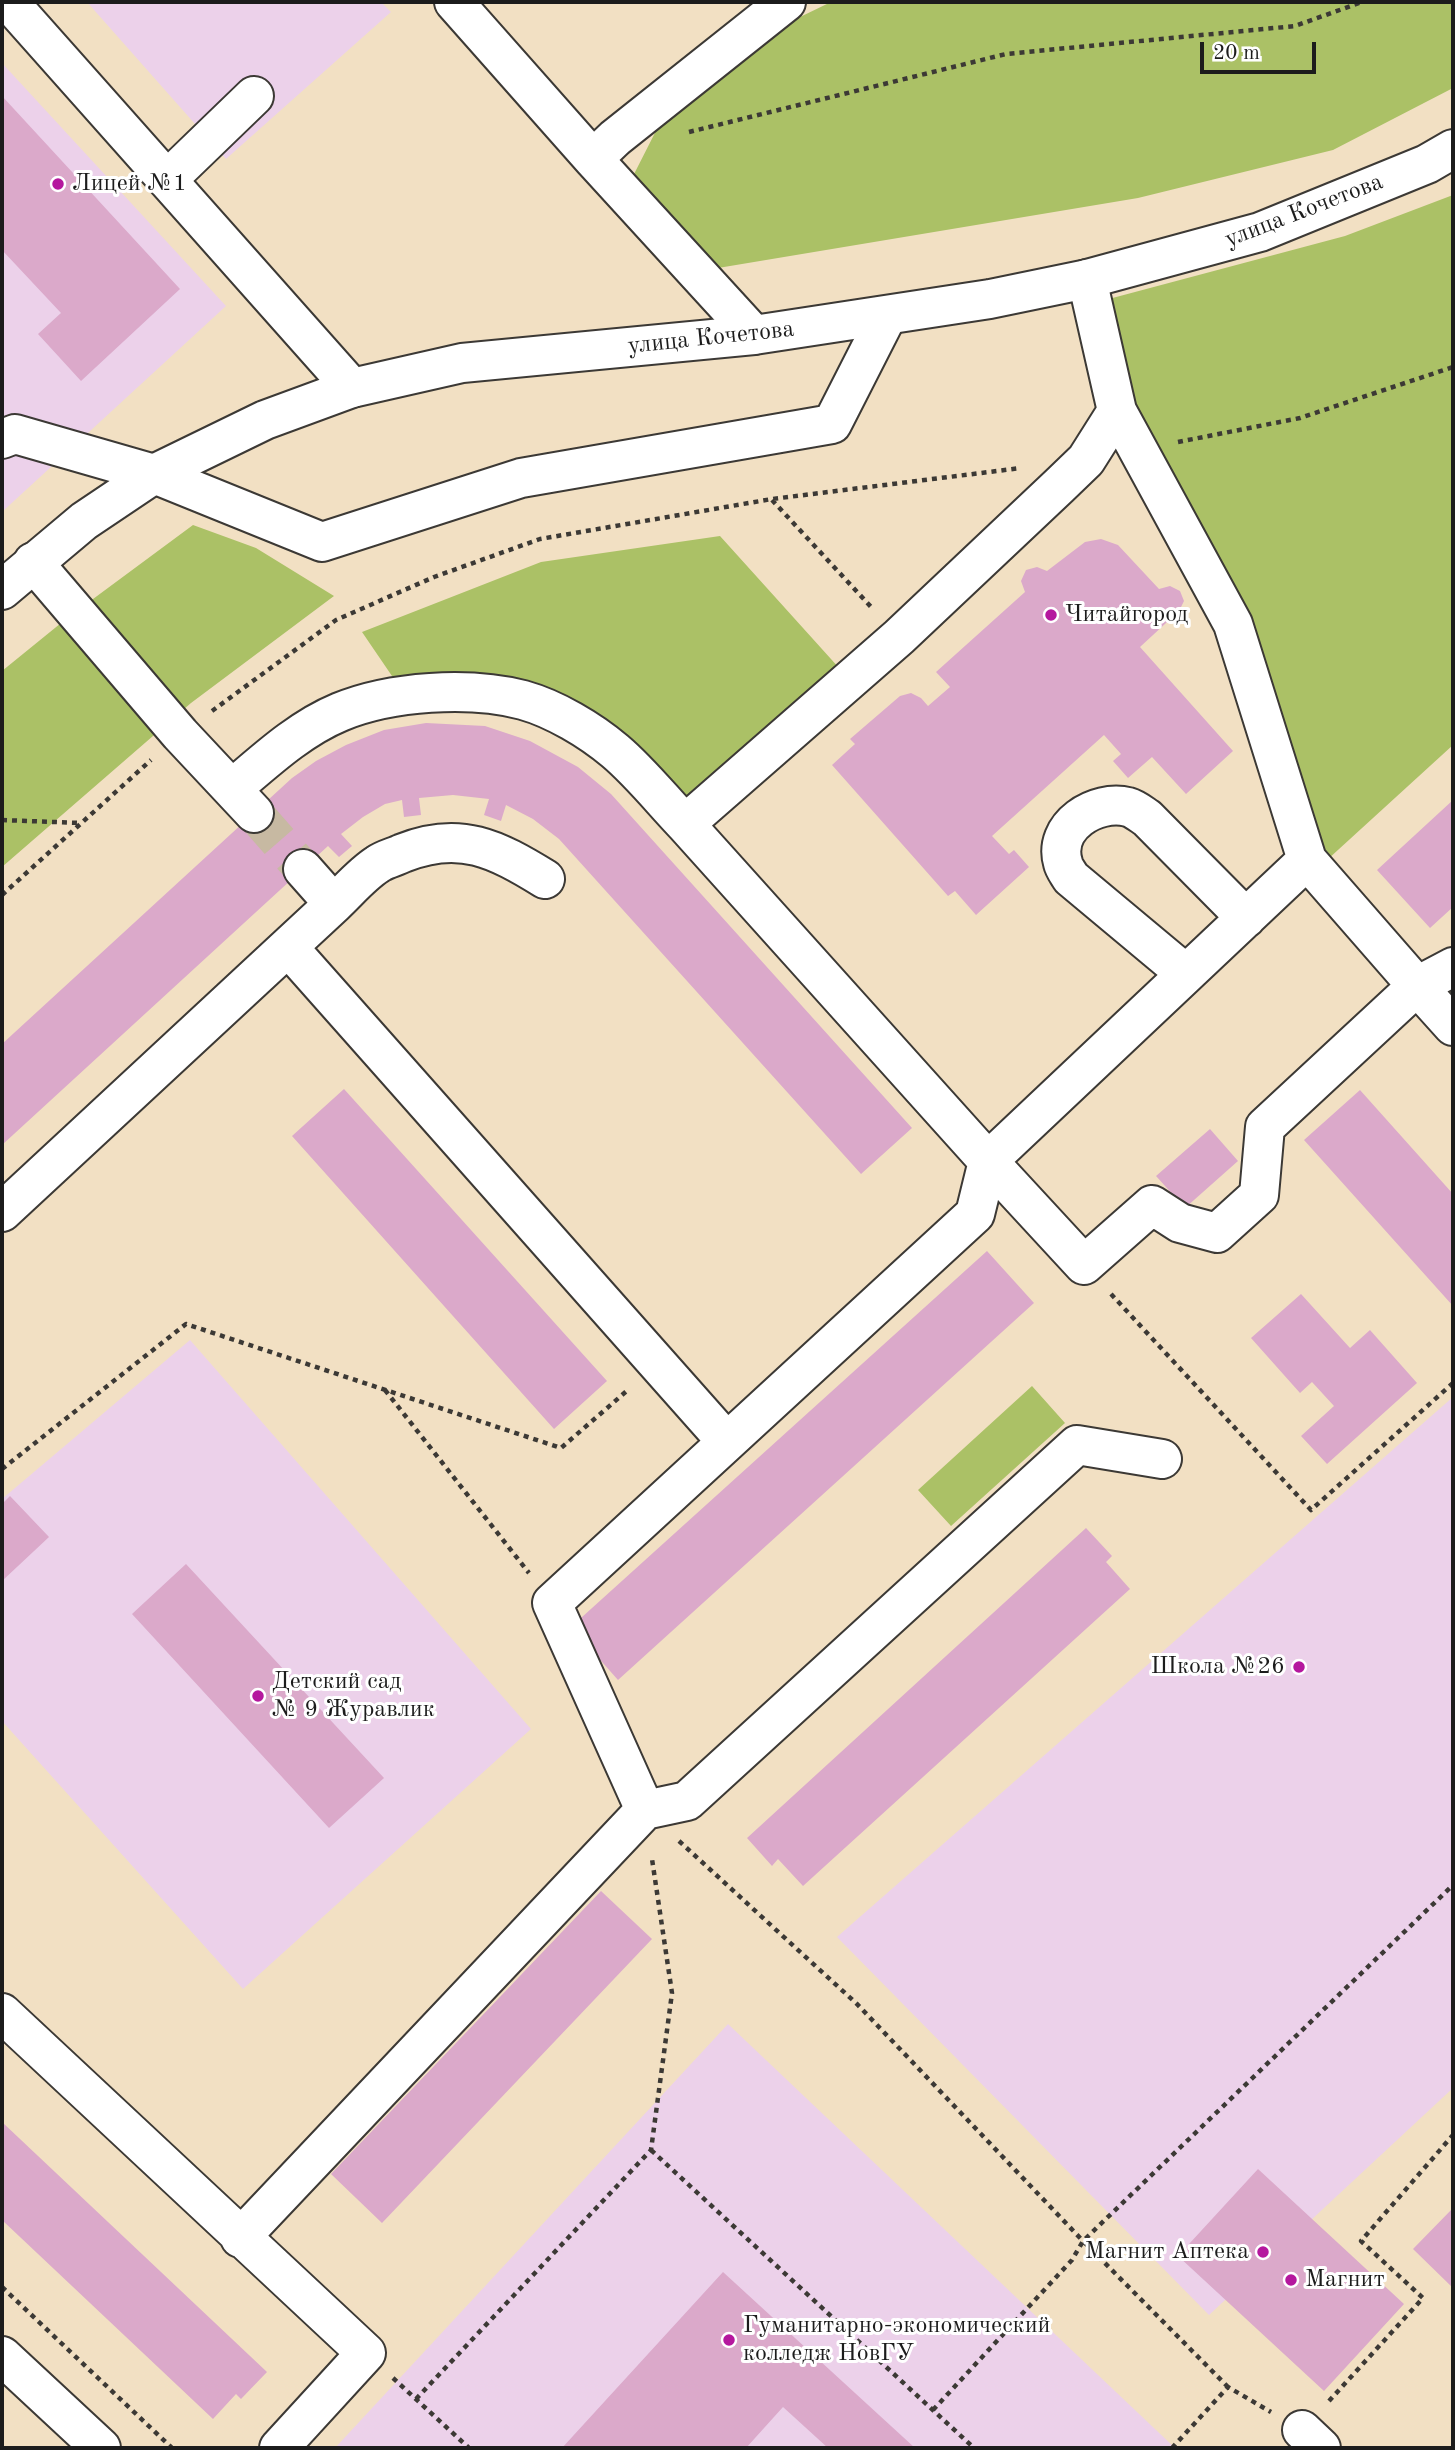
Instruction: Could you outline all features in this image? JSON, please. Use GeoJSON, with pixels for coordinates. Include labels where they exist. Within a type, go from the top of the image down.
{"type":"FeatureCollection","features":[{"type":"Feature","properties":{"kind":"main road"},"geometry":{"type":"LineString","coordinates":[[9,2],[352,388]]}},
{"type":"Feature","properties":{"kind":"main road"},"geometry":{"type":"LineString","coordinates":[[454,2],[754,335]]}},
{"type":"Feature","properties":{"kind":"main road"},"geometry":{"type":"LineString","coordinates":[[593,159],[615,138],[786,2]]}},
{"type":"Feature","properties":{"kind":"main road"},"geometry":{"type":"LineString","coordinates":[[167,180],[254,96]]}},
{"type":"Feature","properties":{"kind":"main road","name":"улица Кочетова"},"geometry":{"type":"LineString","coordinates":[[2,590],[84,521],[154,474],[265,420],[352,388],[462,363],[754,335],[990,299],[1087,279],[1260,232],[1427,164],[1453,149]]}},
{"type":"Feature","properties":{"kind":"main road"},"geometry":{"type":"LineString","coordinates":[[1087,279],[1116,411],[1233,624],[1307,860],[1453,1026]]}},
{"type":"Feature","properties":{"kind":"main road"},"geometry":{"type":"LineString","coordinates":[[2,439],[15,434],[154,474],[322,542],[521,478],[832,424],[887,316]]}},
{"type":"Feature","properties":{"kind":"main road"},"geometry":{"type":"LineString","coordinates":[[685,824],[899,637],[1086,460],[1116,411]]}},
{"type":"Feature","properties":{"kind":"main road"},"geometry":{"type":"LineString","coordinates":[[33,562],[180,734],[243,801],[285,745],[340,713],[386,699],[442,693],[481,694],[524,701],[588,731],[616,752],[685,824],[1084,1265],[1152,1205],[1180,1223],[1217,1233],[1259,1195],[1265,1127],[1417,986],[1453,967]]}},
{"type":"Feature","properties":{"kind":"main road"},"geometry":{"type":"LineString","coordinates":[[1186,974],[1070,878],[1062,861],[1063,843],[1078,819],[1093,809],[1112,805],[1130,808],[1147,818],[1246,918]]}},
{"type":"Feature","properties":{"kind":"main road"},"geometry":{"type":"LineString","coordinates":[[2,1212],[378,864],[419,847],[449,842],[505,855],[545,879]]}},
{"type":"Feature","properties":{"kind":"main road"},"geometry":{"type":"LineString","coordinates":[[645,1810],[552,1603],[975,1214],[988,1161],[1307,860]]}},
{"type":"Feature","properties":{"kind":"main road"},"geometry":{"type":"LineString","coordinates":[[303,869],[334,904]]}},
{"type":"Feature","properties":{"kind":"main road"},"geometry":{"type":"LineString","coordinates":[[288,947],[727,1442]]}},
{"type":"Feature","properties":{"kind":"main road"},"geometry":{"type":"LineString","coordinates":[[240,2238],[645,1810],[687,1801],[1077,1445],[1162,1458]]}},
{"type":"Feature","properties":{"kind":"main road"},"geometry":{"type":"LineString","coordinates":[[2,2013],[366,2353],[279,2448]]}},
{"type":"Feature","properties":{"kind":"main road"},"geometry":{"type":"LineString","coordinates":[[2,2356],[101,2448]]}},
{"type":"Feature","properties":{"kind":"path"},"geometry":{"type":"LineString","coordinates":[[688,132],[1006,54],[1295,26],[1362,2]]}},
{"type":"Feature","properties":{"kind":"path"},"geometry":{"type":"LineString","coordinates":[[1138,450],[1300,418],[1453,367]]}},
{"type":"Feature","properties":{"kind":"path"},"geometry":{"type":"LineString","coordinates":[[2,895],[180,734],[336,620],[434,577],[540,539],[772,499],[1086,460]]}},
{"type":"Feature","properties":{"kind":"path"},"geometry":{"type":"LineString","coordinates":[[772,499],[899,637]]}},
{"type":"Feature","properties":{"kind":"path"},"geometry":{"type":"LineString","coordinates":[[2,820],[81,823]]}},
{"type":"Feature","properties":{"kind":"path"},"geometry":{"type":"LineString","coordinates":[[1084,1265],[1311,1510],[1453,1383]]}},
{"type":"Feature","properties":{"kind":"path"},"geometry":{"type":"LineString","coordinates":[[2,1469],[186,1324],[561,1448],[657,1364]]}},
{"type":"Feature","properties":{"kind":"path"},"geometry":{"type":"LineString","coordinates":[[645,1810],[857,2004],[1083,2241],[1228,2388],[1312,2439],[1423,2298],[1361,2241],[1453,2135]]}},
{"type":"Feature","properties":{"kind":"path"},"geometry":{"type":"LineString","coordinates":[[933,2410],[1072,2260],[1083,2241],[1453,1885]]}},
{"type":"Feature","properties":{"kind":"path"},"geometry":{"type":"LineString","coordinates":[[651,2150],[974,2448]]}},
{"type":"Feature","properties":{"kind":"path"},"geometry":{"type":"LineString","coordinates":[[2,2287],[172,2448]]}},
{"type":"Feature","properties":{"kind":"path"},"geometry":{"type":"LineString","coordinates":[[366,2353],[469,2448]]}},
{"type":"Feature","properties":{"kind":"path"},"geometry":{"type":"LineString","coordinates":[[1172,2448],[1228,2388]]}},
{"type":"Feature","properties":{"kind":"shaded area"},"geometry":{"type":"Polygon","coordinates":[[[87,2],[381,2],[391,12],[226,159],[87,2]]]}},
{"type":"Feature","properties":{"kind":"shaded area","name":"Лицей №1"},"geometry":{"type":"Polygon","coordinates":[[[2,63],[226,306],[2,512],[2,63]]]}},
{"type":"Feature","properties":{"kind":"shaded area"},"geometry":{"type":"Polygon","coordinates":[[[190,1340],[531,1729],[243,1989],[2,1721],[2,1499],[190,1340]]]}},
{"type":"Feature","properties":{"kind":"shaded area","name":"Школа №26"},"geometry":{"type":"Polygon","coordinates":[[[1453,1397],[1453,2088],[1209,2315],[837,1937],[1453,1397]]]}},
{"type":"Feature","properties":{"kind":"shaded area"},"geometry":{"type":"Polygon","coordinates":[[[728,2024],[1175,2448],[335,2448],[728,2024]]]}},
{"type":"Feature","properties":{"kind":"green space"},"geometry":{"type":"Polygon","coordinates":[[[831,2],[1453,2],[1453,88],[1333,150],[1138,198],[712,269],[630,182],[663,117],[765,34],[831,2]]]}},
{"type":"Feature","properties":{"kind":"green space"},"geometry":{"type":"Polygon","coordinates":[[[1453,195],[1453,745],[1327,860],[1143,435],[1105,300],[1345,236],[1453,195]]]}},
{"type":"Feature","properties":{"kind":"green space"},"geometry":{"type":"Polygon","coordinates":[[[193,525],[256,548],[334,596],[191,703],[2,867],[2,671],[66,619],[193,525]]]}},
{"type":"Feature","properties":{"kind":"green space"},"geometry":{"type":"Polygon","coordinates":[[[720,536],[840,669],[685,800],[612,723],[529,683],[392,676],[362,632],[541,562],[720,536]]]}},
{"type":"Feature","properties":{"kind":"green space"},"geometry":{"type":"Polygon","coordinates":[[[1032,1386],[1065,1423],[951,1526],[918,1490],[1032,1386]]]}},
{"type":"Feature","properties":{"kind":"building"},"geometry":{"type":"Polygon","coordinates":[[[2,96],[180,289],[81,381],[38,334],[61,313],[2,250],[2,96]]]}},
{"type":"Feature","properties":{"kind":"building"},"geometry":{"type":"Polygon","coordinates":[[[1101,539],[1118,545],[1159,589],[1170,586],[1180,591],[1184,601],[1179,611],[1140,647],[1233,751],[1186,794],[1152,757],[1128,778],[1113,761],[1121,754],[1104,735],[992,836],[1009,854],[1014,850],[1029,867],[976,915],[955,891],[948,896],[832,765],[855,744],[850,739],[900,696],[911,693],[921,698],[928,706],[950,687],[936,672],[1025,592],[1021,581],[1026,570],[1037,567],[1047,571],[1085,542],[1101,539]]]}},
{"type":"Feature","properties":{"kind":"building"},"geometry":{"type":"Polygon","coordinates":[[[426,723],[485,726],[530,741],[578,767],[611,794],[912,1128],[861,1174],[559,839],[533,819],[506,805],[501,821],[484,815],[489,799],[453,795],[419,798],[421,815],[404,817],[402,800],[385,804],[341,834],[352,846],[339,857],[328,846],[2,1145],[2,1044],[292,778],[346,745],[384,730],[426,723]]]}},
{"type":"Feature","properties":{"kind":"building"},"geometry":{"type":"Polygon","coordinates":[[[1453,800],[1453,907],[1430,928],[1377,870],[1453,800]]]}},
{"type":"Feature","properties":{"kind":"building"},"geometry":{"type":"Polygon","coordinates":[[[344,1089],[607,1381],[554,1429],[292,1136],[344,1089]]]}},
{"type":"Feature","properties":{"kind":"building"},"geometry":{"type":"Polygon","coordinates":[[[1360,1090],[1453,1194],[1453,1306],[1304,1140],[1360,1090]]]}},
{"type":"Feature","properties":{"kind":"building"},"geometry":{"type":"Polygon","coordinates":[[[1210,1129],[1238,1161],[1185,1208],[1156,1176],[1210,1129]]]}},
{"type":"Feature","properties":{"kind":"building"},"geometry":{"type":"Polygon","coordinates":[[[987,1251],[1034,1303],[618,1680],[571,1627],[987,1251]]]}},
{"type":"Feature","properties":{"kind":"building"},"geometry":{"type":"Polygon","coordinates":[[[1301,1294],[1350,1348],[1370,1330],[1417,1383],[1327,1464],[1301,1436],[1334,1406],[1312,1382],[1300,1393],[1251,1338],[1301,1294]]]}},
{"type":"Feature","properties":{"kind":"building"},"geometry":{"type":"Polygon","coordinates":[[[10,1496],[49,1537],[2,1581],[2,1504],[10,1496]]]}},
{"type":"Feature","properties":{"kind":"building"},"geometry":{"type":"Polygon","coordinates":[[[1086,1528],[1112,1556],[1106,1562],[1130,1589],[803,1886],[778,1859],[772,1866],[747,1838],[1086,1528]]]}},
{"type":"Feature","properties":{"kind":"building","name":"Детский сад № 9 Журавлик"},"geometry":{"type":"Polygon","coordinates":[[[186,1564],[384,1778],[329,1828],[132,1614],[186,1564]]]}},
{"type":"Feature","properties":{"kind":"building"},"geometry":{"type":"Polygon","coordinates":[[[601,1891],[652,1939],[382,2223],[331,2174],[601,1891]]]}},
{"type":"Feature","properties":{"kind":"building"},"geometry":{"type":"Polygon","coordinates":[[[2,2122],[267,2372],[241,2399],[236,2394],[213,2419],[2,2220],[2,2122]]]}},
{"type":"Feature","properties":{"kind":"building","name":"Магнит"},"geometry":{"type":"Polygon","coordinates":[[[1258,2169],[1404,2304],[1324,2391],[1178,2256],[1258,2169]]]}},
{"type":"Feature","properties":{"kind":"building"},"geometry":{"type":"Polygon","coordinates":[[[1453,2208],[1453,2288],[1413,2249],[1453,2208]]]}},
{"type":"Feature","properties":{"kind":"building","name":"Гуманитарно-экономический колледж НовГУ"},"geometry":{"type":"Polygon","coordinates":[[[723,2272],[915,2448],[828,2448],[783,2407],[746,2448],[562,2448],[723,2272]]]}},
{"type":"Feature","properties":{"kind":"tunnel"},"geometry":{"type":"LineString","coordinates":[[254,813],[303,869]]}},
{"type":"Feature","properties":{"kind":"place","name":"Лицей №1"},"geometry":{"type":"Point","coordinates":[58,184]}},
{"type":"Feature","properties":{"kind":"place","name":"Читайгород"},"geometry":{"type":"Point","coordinates":[1051,615]}},
{"type":"Feature","properties":{"kind":"place","name":"Школа №26"},"geometry":{"type":"Point","coordinates":[1299,1667]}},
{"type":"Feature","properties":{"kind":"place","name":"Детский сад № 9 Журавлик"},"geometry":{"type":"Point","coordinates":[258,1696]}},
{"type":"Feature","properties":{"kind":"place","name":"Магнит Аптека"},"geometry":{"type":"Point","coordinates":[1263,2252]}},
{"type":"Feature","properties":{"kind":"place","name":"Магнит"},"geometry":{"type":"Point","coordinates":[1291,2280]}},
{"type":"Feature","properties":{"kind":"place","name":"Гуманитарно-экономический колледж НовГУ"},"geometry":{"type":"Point","coordinates":[729,2340]}}]}
